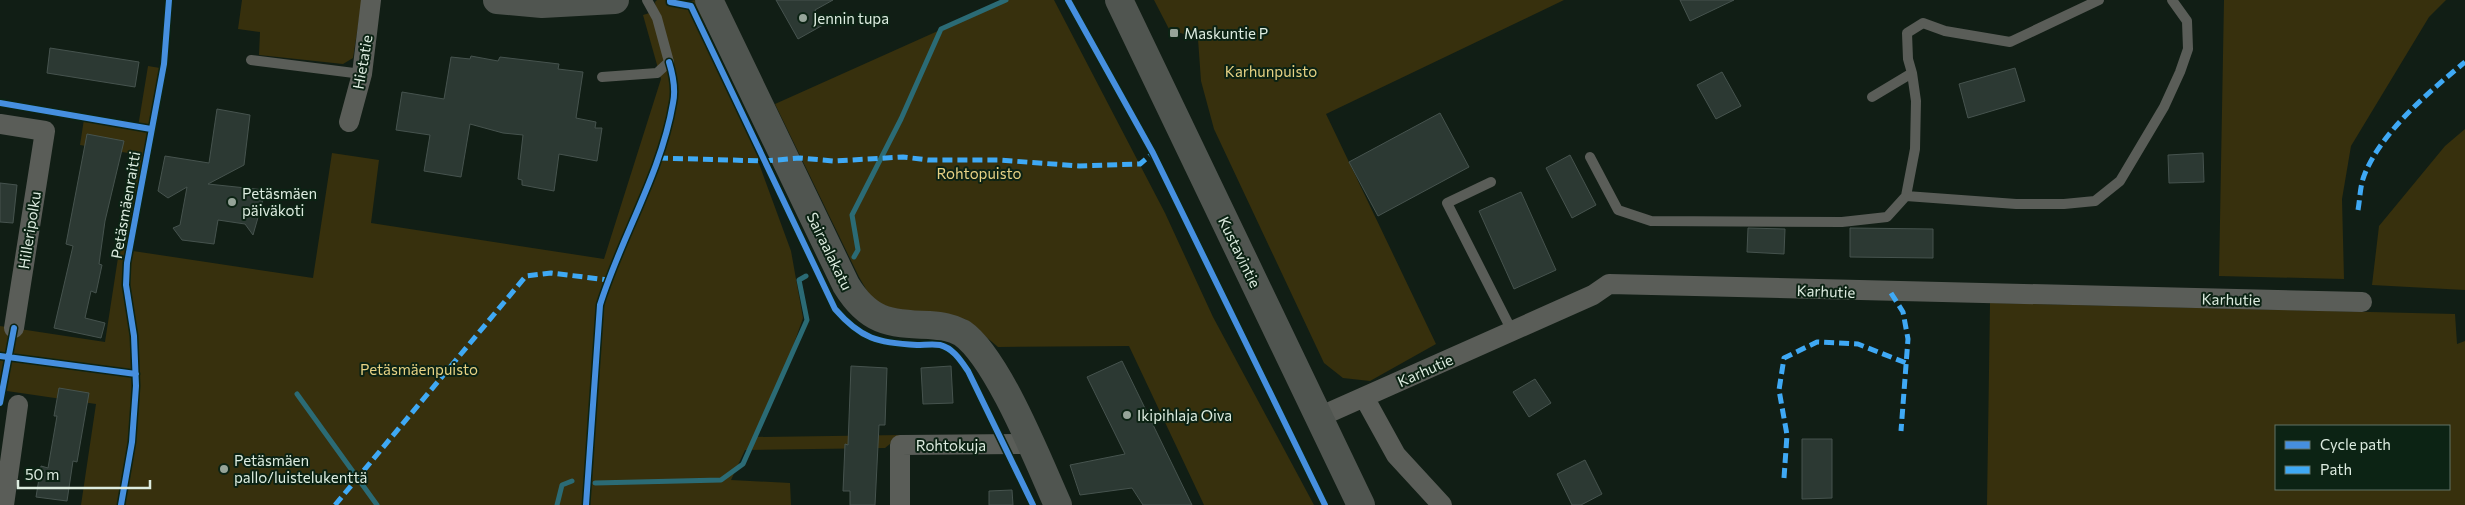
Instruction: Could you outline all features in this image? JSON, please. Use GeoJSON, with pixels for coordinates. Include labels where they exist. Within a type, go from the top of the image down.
{"type":"FeatureCollection","features":[{"type":"Feature","properties":{"kind":"street","name":"Hietatie"},"geometry":{"type":"LineString","coordinates":[[349,122],[362,74],[371,0]]}},
{"type":"Feature","properties":{"kind":"street"},"geometry":{"type":"LineString","coordinates":[[497,0],[542,4],[615,0]]}},
{"type":"Feature","properties":{"kind":"street","name":"Sairaalakatu"},"geometry":{"type":"LineString","coordinates":[[709,0],[846,285],[857,302],[869,313],[883,320],[897,324],[945,326],[967,338],[985,357],[1031,444],[1058,505]]}},
{"type":"Feature","properties":{"kind":"street","name":"Kustavintie"},"geometry":{"type":"LineString","coordinates":[[1119,0],[1361,505]]}},
{"type":"Feature","properties":{"kind":"street","name":"Hilleripolku"},"geometry":{"type":"LineString","coordinates":[[0,124],[45,131],[14,328]]}},
{"type":"Feature","properties":{"kind":"street","name":"Karhutie"},"geometry":{"type":"LineString","coordinates":[[1319,417],[1593,295],[1608,284],[2362,302]]}},
{"type":"Feature","properties":{"kind":"street"},"geometry":{"type":"LineString","coordinates":[[1364,397],[1396,455],[1442,505]]}},
{"type":"Feature","properties":{"kind":"street"},"geometry":{"type":"LineString","coordinates":[[4,505],[18,405]]}},
{"type":"Feature","properties":{"kind":"street","name":"Rohtokuja"},"geometry":{"type":"LineString","coordinates":[[900,505],[900,446],[1031,444]]}},
{"type":"Feature","properties":{"kind":"lane"},"geometry":{"type":"LineString","coordinates":[[602,77],[657,73],[669,62],[657,18],[647,0]]}},
{"type":"Feature","properties":{"kind":"lane"},"geometry":{"type":"LineString","coordinates":[[1590,157],[1618,210],[1650,221],[1842,222],[1887,217],[1906,196],[1915,149],[1916,102],[1908,59],[1907,33],[1923,23],[1945,31],[2010,42],[2099,0]]}},
{"type":"Feature","properties":{"kind":"lane"},"geometry":{"type":"LineString","coordinates":[[1906,196],[2016,204],[2064,204],[2095,200],[2120,181],[2164,107],[2180,72],[2188,50],[2187,21],[2172,0]]}},
{"type":"Feature","properties":{"kind":"lane"},"geometry":{"type":"LineString","coordinates":[[251,60],[362,74]]}},
{"type":"Feature","properties":{"kind":"lane"},"geometry":{"type":"LineString","coordinates":[[1872,97],[1912,73]]}},
{"type":"Feature","properties":{"kind":"lane"},"geometry":{"type":"LineString","coordinates":[[1491,182],[1447,203],[1512,331]]}},
{"type":"Feature","properties":{"kind":"green space"},"geometry":{"type":"Polygon","coordinates":[[[242,0],[362,0],[353,58],[343,64],[259,55],[260,32],[238,29],[242,0]]]}},
{"type":"Feature","properties":{"kind":"green space","name":"Petäsmäenpuisto"},"geometry":{"type":"Polygon","coordinates":[[[657,0],[670,0],[679,4],[695,0],[725,76],[765,161],[758,161],[791,251],[803,318],[791,352],[753,437],[901,435],[885,448],[745,450],[731,480],[790,483],[791,505],[81,505],[96,404],[0,390],[0,326],[105,342],[134,154],[80,145],[84,119],[138,127],[148,66],[160,68],[133,251],[313,278],[332,153],[379,160],[371,223],[604,259],[661,79],[643,15],[656,11],[655,2],[657,0]]]}},
{"type":"Feature","properties":{"kind":"green space","name":"Rohtopuisto"},"geometry":{"type":"Polygon","coordinates":[[[1007,0],[1054,0],[1165,213],[1213,317],[1314,505],[1204,505],[1129,346],[998,347],[965,319],[907,314],[873,301],[859,277],[775,104],[1007,0]]]}},
{"type":"Feature","properties":{"kind":"green space","name":"Karhunpuisto"},"geometry":{"type":"Polygon","coordinates":[[[1154,0],[1564,0],[1326,114],[1436,344],[1370,381],[1343,378],[1324,363],[1214,129],[1201,81],[1198,39],[1169,29],[1154,0]]]}},
{"type":"Feature","properties":{"kind":"green space"},"geometry":{"type":"Polygon","coordinates":[[[2224,0],[2446,0],[2429,17],[2351,146],[2342,199],[2344,279],[2219,276],[2224,0]]]}},
{"type":"Feature","properties":{"kind":"green space"},"geometry":{"type":"Polygon","coordinates":[[[2465,129],[2465,290],[2372,285],[2379,226],[2445,146],[2465,129]]]}},
{"type":"Feature","properties":{"kind":"green space"},"geometry":{"type":"Polygon","coordinates":[[[1990,303],[2455,314],[2457,344],[2465,341],[2465,505],[1987,505],[1990,303]]]}},
{"type":"Feature","properties":{"kind":"building","name":"Jennin tupa"},"geometry":{"type":"Polygon","coordinates":[[[776,0],[833,0],[815,10],[823,25],[798,39],[776,0]]]}},
{"type":"Feature","properties":{"kind":"building"},"geometry":{"type":"Polygon","coordinates":[[[1680,0],[1734,0],[1690,21],[1680,0]]]}},
{"type":"Feature","properties":{"kind":"building"},"geometry":{"type":"Polygon","coordinates":[[[50,48],[139,62],[135,87],[47,73],[50,48]]]}},
{"type":"Feature","properties":{"kind":"building"},"geometry":{"type":"Polygon","coordinates":[[[471,56],[498,61],[500,57],[559,64],[558,69],[583,72],[576,118],[596,122],[595,128],[602,128],[597,161],[559,154],[554,191],[522,185],[522,180],[518,179],[523,135],[503,133],[470,124],[461,177],[424,171],[430,135],[396,130],[402,92],[444,99],[451,57],[470,59],[471,56]]]}},
{"type":"Feature","properties":{"kind":"building"},"geometry":{"type":"Polygon","coordinates":[[[2015,68],[2025,101],[1968,118],[1959,84],[2015,68]]]}},
{"type":"Feature","properties":{"kind":"building"},"geometry":{"type":"Polygon","coordinates":[[[1722,72],[1741,106],[1716,119],[1697,85],[1722,72]]]}},
{"type":"Feature","properties":{"kind":"building"},"geometry":{"type":"Polygon","coordinates":[[[217,109],[250,115],[244,165],[208,184],[265,190],[261,207],[253,235],[245,224],[218,220],[214,244],[182,240],[173,228],[180,225],[187,187],[168,198],[158,191],[165,156],[209,163],[217,109]]]}},
{"type":"Feature","properties":{"kind":"building"},"geometry":{"type":"Polygon","coordinates":[[[1440,113],[1469,167],[1378,216],[1349,162],[1440,113]]]}},
{"type":"Feature","properties":{"kind":"building"},"geometry":{"type":"Polygon","coordinates":[[[87,134],[124,141],[105,221],[99,264],[102,265],[96,293],[91,291],[85,318],[105,323],[101,338],[54,328],[73,246],[66,244],[87,134]]]}},
{"type":"Feature","properties":{"kind":"building"},"geometry":{"type":"Polygon","coordinates":[[[2203,153],[2204,182],[2169,183],[2168,155],[2203,153]]]}},
{"type":"Feature","properties":{"kind":"building"},"geometry":{"type":"Polygon","coordinates":[[[1570,155],[1596,205],[1572,218],[1546,168],[1570,155]]]}},
{"type":"Feature","properties":{"kind":"building"},"geometry":{"type":"Polygon","coordinates":[[[0,183],[17,185],[13,223],[0,222],[0,183]]]}},
{"type":"Feature","properties":{"kind":"building"},"geometry":{"type":"Polygon","coordinates":[[[1521,192],[1556,270],[1514,289],[1479,211],[1521,192]]]}},
{"type":"Feature","properties":{"kind":"building"},"geometry":{"type":"Polygon","coordinates":[[[1748,228],[1785,229],[1784,254],[1747,252],[1748,228]]]}},
{"type":"Feature","properties":{"kind":"building"},"geometry":{"type":"Polygon","coordinates":[[[1850,228],[1933,229],[1933,258],[1850,257],[1850,228]]]}},
{"type":"Feature","properties":{"kind":"building","name":"Ikipihlaja Oiva"},"geometry":{"type":"Polygon","coordinates":[[[1122,361],[1192,505],[1143,505],[1132,488],[1080,495],[1070,465],[1125,454],[1087,377],[1122,361]]]}},
{"type":"Feature","properties":{"kind":"building"},"geometry":{"type":"Polygon","coordinates":[[[851,366],[887,368],[885,425],[879,425],[875,505],[850,505],[850,491],[843,491],[845,444],[848,445],[851,366]]]}},
{"type":"Feature","properties":{"kind":"building"},"geometry":{"type":"Polygon","coordinates":[[[951,366],[953,403],[923,404],[921,368],[951,366]]]}},
{"type":"Feature","properties":{"kind":"building"},"geometry":{"type":"Polygon","coordinates":[[[1535,379],[1551,403],[1529,417],[1513,392],[1535,379]]]}},
{"type":"Feature","properties":{"kind":"building"},"geometry":{"type":"Polygon","coordinates":[[[59,388],[89,393],[77,462],[73,461],[67,501],[36,497],[41,466],[48,468],[57,416],[54,416],[59,388]]]}},
{"type":"Feature","properties":{"kind":"building"},"geometry":{"type":"Polygon","coordinates":[[[1802,439],[1832,439],[1832,498],[1802,499],[1802,439]]]}},
{"type":"Feature","properties":{"kind":"building"},"geometry":{"type":"Polygon","coordinates":[[[1585,460],[1602,494],[1581,505],[1572,505],[1557,474],[1585,460]]]}},
{"type":"Feature","properties":{"kind":"building"},"geometry":{"type":"Polygon","coordinates":[[[1012,490],[1013,505],[989,505],[989,491],[1012,490]]]}},
{"type":"Feature","properties":{"kind":"waterway"},"geometry":{"type":"LineString","coordinates":[[854,257],[858,250],[852,215],[901,119],[941,29],[1006,0]]}},
{"type":"Feature","properties":{"kind":"waterway"},"geometry":{"type":"LineString","coordinates":[[595,483],[721,480],[743,464],[807,320],[799,280],[806,276]]}},
{"type":"Feature","properties":{"kind":"waterway"},"geometry":{"type":"LineString","coordinates":[[297,394],[377,505]]}},
{"type":"Feature","properties":{"kind":"waterway"},"geometry":{"type":"LineString","coordinates":[[557,505],[562,485],[572,481]]}},
{"type":"Feature","properties":{"kind":"marked path"},"geometry":{"type":"LineString","coordinates":[[2358,210],[2364,176],[2371,160],[2382,144],[2422,99],[2465,62]]}},
{"type":"Feature","properties":{"kind":"marked path"},"geometry":{"type":"LineString","coordinates":[[658,158],[765,161],[800,158],[834,161],[903,157],[928,160],[999,160],[1079,166],[1140,164],[1153,153]]}},
{"type":"Feature","properties":{"kind":"marked path"},"geometry":{"type":"LineString","coordinates":[[335,505],[526,276],[551,273],[608,280]]}},
{"type":"Feature","properties":{"kind":"marked path"},"geometry":{"type":"LineString","coordinates":[[1891,293],[1903,312],[1908,339],[1901,431]]}},
{"type":"Feature","properties":{"kind":"marked path"},"geometry":{"type":"LineString","coordinates":[[1784,478],[1787,435],[1779,390],[1784,358],[1817,342],[1858,344],[1906,363]]}},
{"type":"Feature","properties":{"kind":"cycle path","name":"Petäsmäenraitti"},"geometry":{"type":"LineString","coordinates":[[121,505],[132,442],[136,386],[134,336],[126,285],[127,263],[164,64],[169,0]]}},
{"type":"Feature","properties":{"kind":"cycle path"},"geometry":{"type":"LineString","coordinates":[[670,0],[670,2],[691,6],[835,309],[853,327],[871,338],[891,343],[940,345],[956,355],[968,371],[1033,505]]}},
{"type":"Feature","properties":{"kind":"cycle path"},"geometry":{"type":"LineString","coordinates":[[1068,0],[1153,153],[1325,505]]}},
{"type":"Feature","properties":{"kind":"cycle path"},"geometry":{"type":"LineString","coordinates":[[586,505],[600,305],[650,180],[667,129],[674,93],[673,77],[669,62]]}},
{"type":"Feature","properties":{"kind":"cycle path"},"geometry":{"type":"LineString","coordinates":[[0,103],[151,129]]}},
{"type":"Feature","properties":{"kind":"cycle path"},"geometry":{"type":"LineString","coordinates":[[0,403],[14,328]]}},
{"type":"Feature","properties":{"kind":"cycle path"},"geometry":{"type":"LineString","coordinates":[[0,356],[136,374]]}},
{"type":"Feature","properties":{"kind":"place","name":"Jennin tupa"},"geometry":{"type":"Point","coordinates":[803,18]}},
{"type":"Feature","properties":{"kind":"place","name":"Maskuntie P"},"geometry":{"type":"Point","coordinates":[1174,33]}},
{"type":"Feature","properties":{"kind":"place","name":"Petäsmäen päiväkoti"},"geometry":{"type":"Point","coordinates":[232,202]}},
{"type":"Feature","properties":{"kind":"place","name":"Ikipihlaja Oiva"},"geometry":{"type":"Point","coordinates":[1127,415]}},
{"type":"Feature","properties":{"kind":"place","name":"Petäsmäen pallo/luistelukenttä"},"geometry":{"type":"Point","coordinates":[224,469]}}]}
